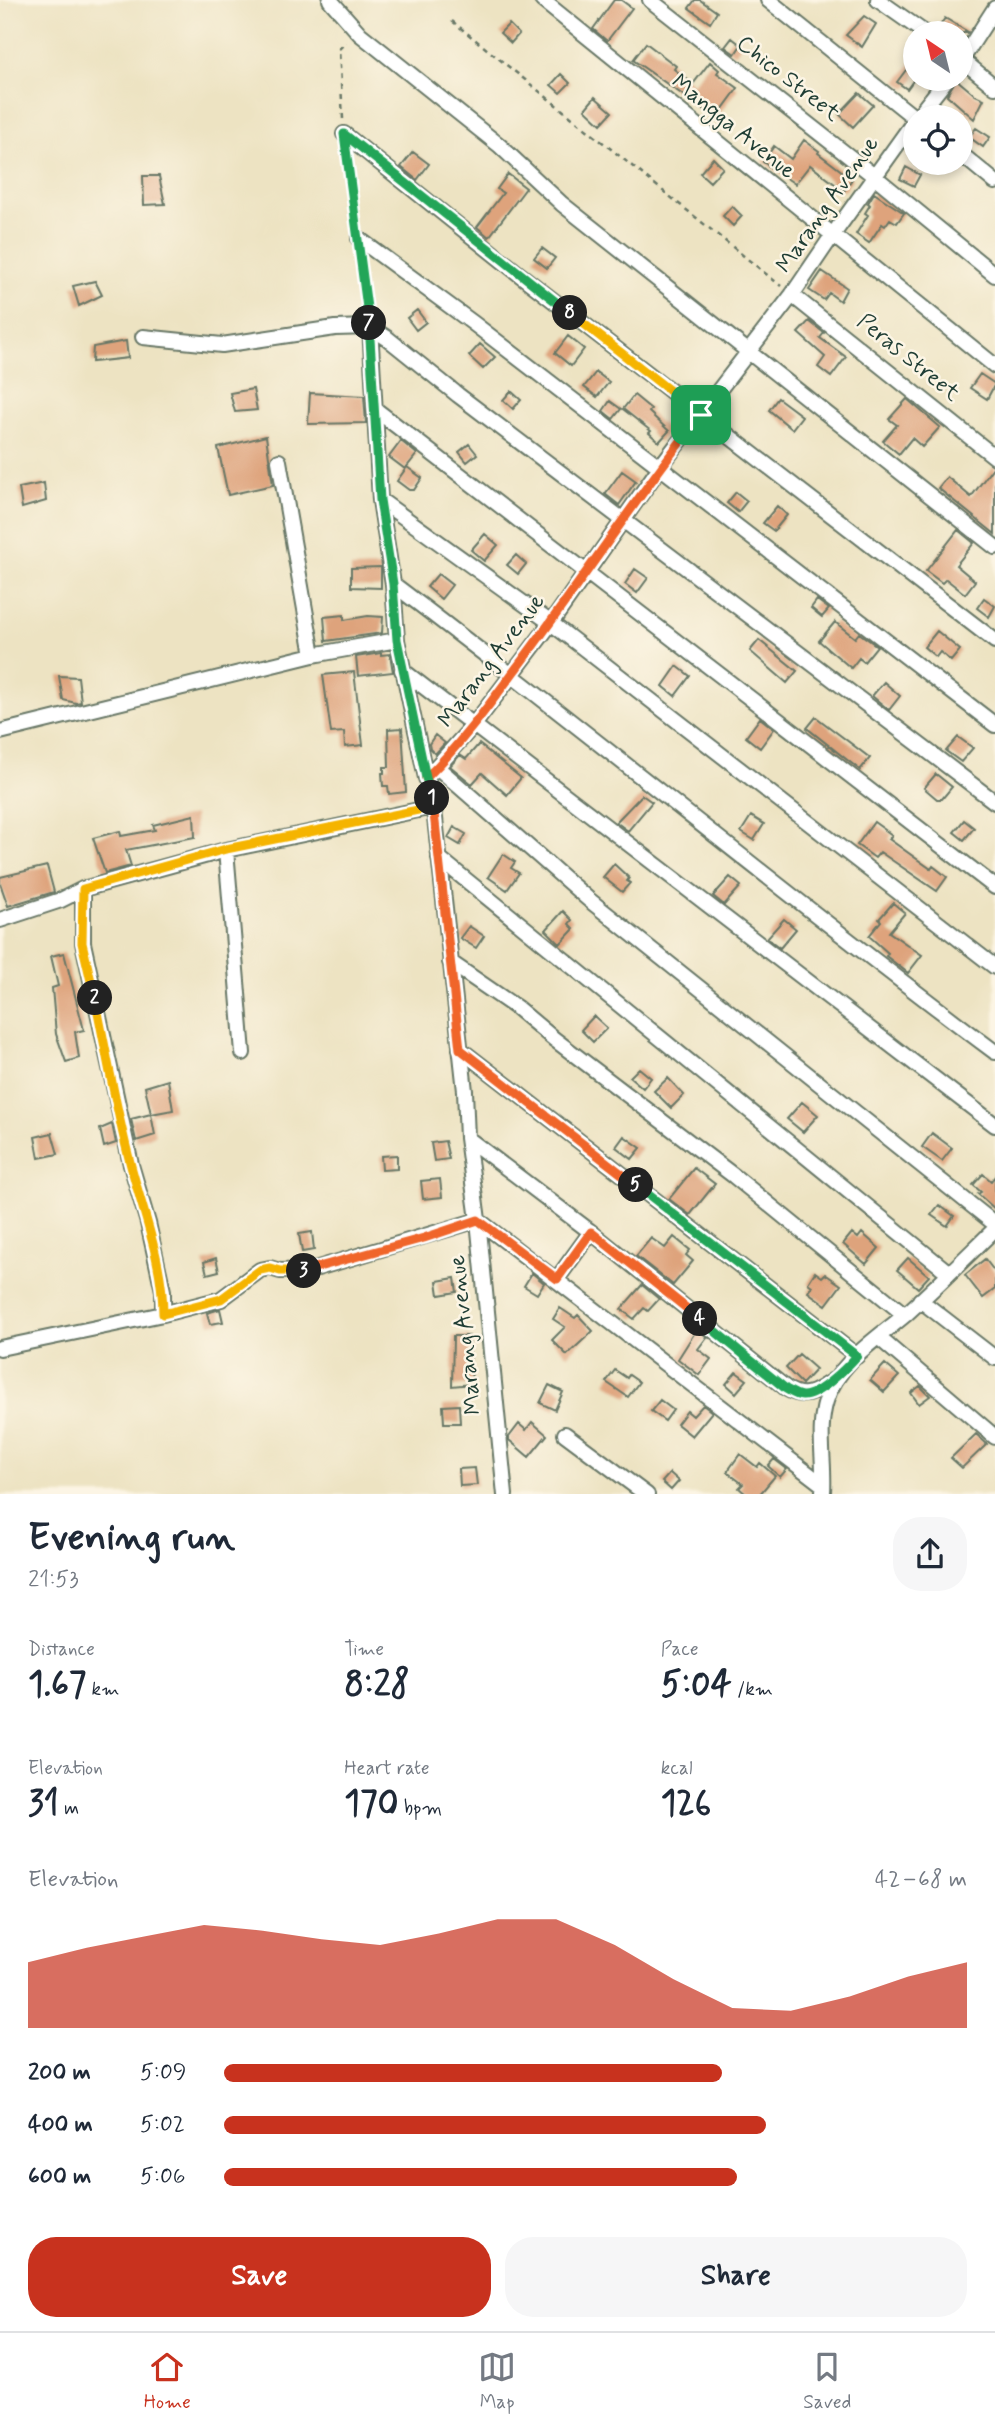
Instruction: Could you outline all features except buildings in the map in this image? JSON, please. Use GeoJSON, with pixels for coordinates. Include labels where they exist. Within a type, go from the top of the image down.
{"type":"FeatureCollection","features":[{"type":"Feature","properties":{"kind":"street"},"geometry":{"type":"LineString","coordinates":[[330,0],[360,34],[499,145],[562,204],[995,547]]}},
{"type":"Feature","properties":{"kind":"street","name":"Mangga Avenue"},"geometry":{"type":"LineString","coordinates":[[542,0],[995,366]]}},
{"type":"Feature","properties":{"kind":"street","name":"Chico Street"},"geometry":{"type":"LineString","coordinates":[[650,0],[995,275]]}},
{"type":"Feature","properties":{"kind":"street"},"geometry":{"type":"LineString","coordinates":[[768,0],[903,108]]}},
{"type":"Feature","properties":{"kind":"street"},"geometry":{"type":"LineString","coordinates":[[878,0],[908,21]]}},
{"type":"Feature","properties":{"kind":"street"},"geometry":{"type":"LineString","coordinates":[[973,42],[995,8]]}},
{"type":"Feature","properties":{"kind":"street"},"geometry":{"type":"LineString","coordinates":[[973,70],[995,87]]}},
{"type":"Feature","properties":{"kind":"street","name":"Marang Avenue"},"geometry":{"type":"LineString","coordinates":[[926,105],[937,91]]}},
{"type":"Feature","properties":{"kind":"street"},"geometry":{"type":"LineString","coordinates":[[344,134],[701,415],[995,640]]}},
{"type":"Feature","properties":{"kind":"street","name":"Marang Avenue"},"geometry":{"type":"LineString","coordinates":[[505,1494],[478,1220],[467,1138],[466,1091],[432,791],[426,778],[473,726],[551,623],[660,467],[792,295],[903,136]]}},
{"type":"Feature","properties":{"kind":"street"},"geometry":{"type":"LineString","coordinates":[[973,164],[995,182]]}},
{"type":"Feature","properties":{"kind":"street"},"geometry":{"type":"LineString","coordinates":[[359,239],[473,323],[995,725]]}},
{"type":"Feature","properties":{"kind":"street","name":"Peras Street"},"geometry":{"type":"LineString","coordinates":[[792,295],[995,457]]}},
{"type":"Feature","properties":{"kind":"street"},"geometry":{"type":"LineString","coordinates":[[143,337],[222,345],[335,328],[370,327],[995,802]]}},
{"type":"Feature","properties":{"kind":"street"},"geometry":{"type":"LineString","coordinates":[[370,327],[380,500],[393,584],[397,640],[426,778]]}},
{"type":"Feature","properties":{"kind":"street"},"geometry":{"type":"LineString","coordinates":[[376,410],[995,887]]}},
{"type":"Feature","properties":{"kind":"street"},"geometry":{"type":"LineString","coordinates":[[279,461],[313,655]]}},
{"type":"Feature","properties":{"kind":"street"},"geometry":{"type":"LineString","coordinates":[[380,500],[551,623],[995,967]]}},
{"type":"Feature","properties":{"kind":"street"},"geometry":{"type":"LineString","coordinates":[[393,584],[512,674],[866,956],[995,1052]]}},
{"type":"Feature","properties":{"kind":"street"},"geometry":{"type":"LineString","coordinates":[[0,732],[313,655],[397,640]]}},
{"type":"Feature","properties":{"kind":"street"},"geometry":{"type":"LineString","coordinates":[[402,670],[995,1125]]}},
{"type":"Feature","properties":{"kind":"street"},"geometry":{"type":"LineString","coordinates":[[437,767],[588,899],[995,1224]]}},
{"type":"Feature","properties":{"kind":"street"},"geometry":{"type":"LineString","coordinates":[[0,920],[61,900],[83,889],[226,849],[433,807]]}},
{"type":"Feature","properties":{"kind":"street"},"geometry":{"type":"LineString","coordinates":[[226,849],[243,1053]]}},
{"type":"Feature","properties":{"kind":"street"},"geometry":{"type":"LineString","coordinates":[[439,858],[949,1273]]}},
{"type":"Feature","properties":{"kind":"street"},"geometry":{"type":"LineString","coordinates":[[83,889],[82,943],[131,1165],[148,1223],[163,1291],[163,1314]]}},
{"type":"Feature","properties":{"kind":"street"},"geometry":{"type":"LineString","coordinates":[[450,962],[517,1008],[734,1176],[905,1315]]}},
{"type":"Feature","properties":{"kind":"street"},"geometry":{"type":"LineString","coordinates":[[460,1049],[857,1356]]}},
{"type":"Feature","properties":{"kind":"street"},"geometry":{"type":"LineString","coordinates":[[467,1138],[591,1232],[786,1389],[800,1396],[807,1396],[836,1378],[995,1229]]}},
{"type":"Feature","properties":{"kind":"street"},"geometry":{"type":"LineString","coordinates":[[0,1348],[221,1299],[260,1270],[311,1270],[478,1220],[557,1279],[823,1490]]}},
{"type":"Feature","properties":{"kind":"street"},"geometry":{"type":"LineString","coordinates":[[557,1279],[591,1232]]}},
{"type":"Feature","properties":{"kind":"street"},"geometry":{"type":"LineString","coordinates":[[920,1300],[995,1358]]}},
{"type":"Feature","properties":{"kind":"street"},"geometry":{"type":"LineString","coordinates":[[878,1337],[995,1437]]}},
{"type":"Feature","properties":{"kind":"street"},"geometry":{"type":"LineString","coordinates":[[823,1490],[822,1417],[826,1399],[836,1378]]}},
{"type":"Feature","properties":{"kind":"street"},"geometry":{"type":"LineString","coordinates":[[565,1434],[647,1494]]}},
{"type":"Feature","properties":{"kind":"path"},"geometry":{"type":"LineString","coordinates":[[452,21],[792,295]]}},
{"type":"Feature","properties":{"kind":"path"},"geometry":{"type":"LineString","coordinates":[[360,34],[339,49],[344,134],[370,327]]}},
{"type":"Feature","properties":{"kind":"route"},"geometry":{"type":"LineString","coordinates":[[701,415],[344,134],[370,327],[380,500],[393,584],[397,640],[426,778],[432,791],[460,1049],[857,1356],[836,1378],[807,1396],[800,1396],[786,1389],[591,1232],[557,1279],[478,1220],[311,1270],[260,1270],[221,1299],[163,1314],[163,1291],[148,1223],[131,1165],[82,943],[83,889],[226,849],[433,807],[432,791],[426,778],[473,726],[551,623],[660,467],[701,415]]}}]}
